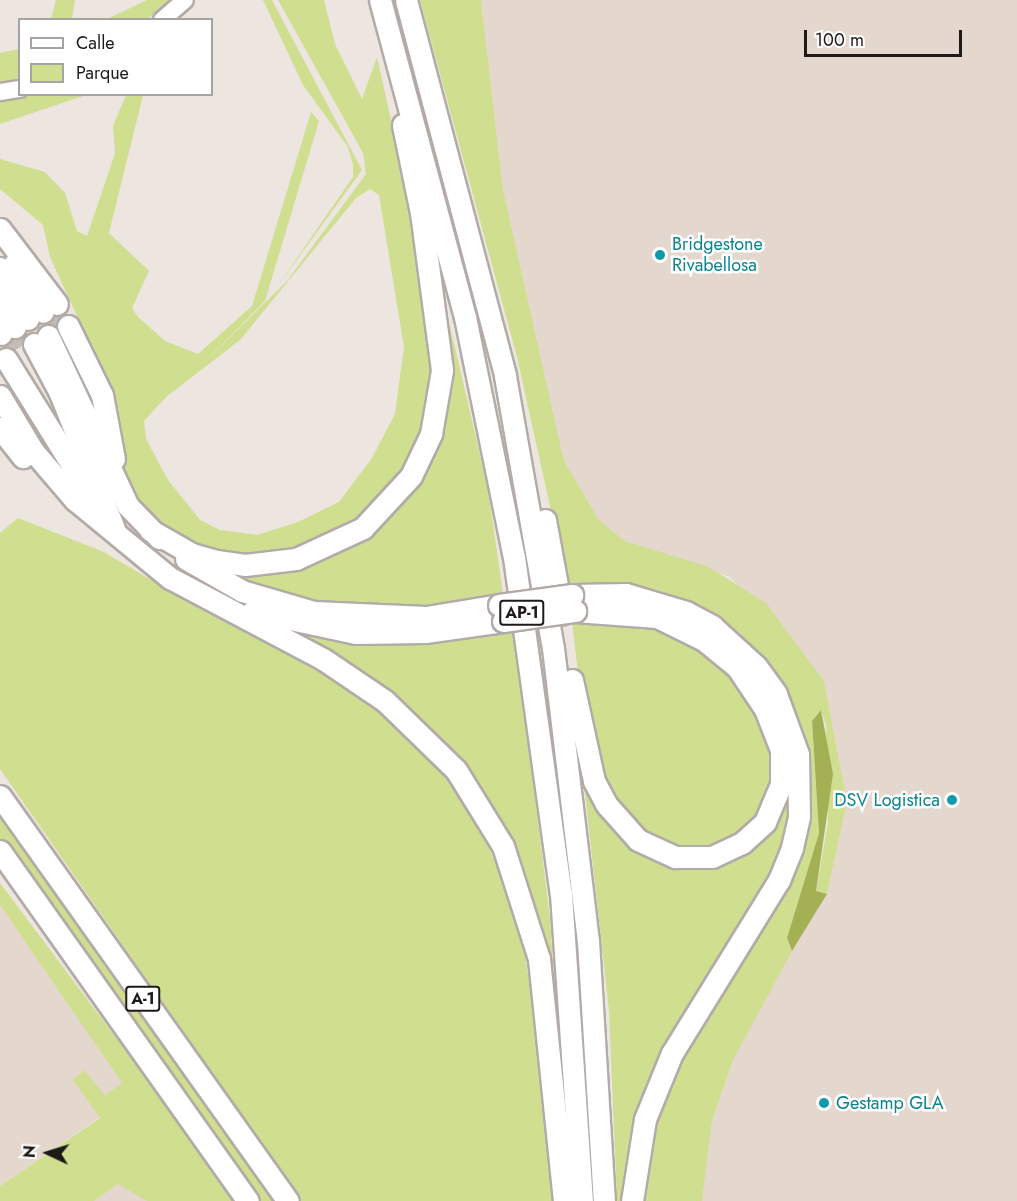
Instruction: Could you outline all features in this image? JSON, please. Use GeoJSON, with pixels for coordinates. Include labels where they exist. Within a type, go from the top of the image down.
{"type":"FeatureCollection","features":[{"type":"Feature","properties":{"kind":"highway","name":"AP-1"},"geometry":{"type":"LineString","coordinates":[[380,0],[465,317],[514,557],[561,894],[582,1201]]}},
{"type":"Feature","properties":{"kind":"highway","name":"AP-1"},"geometry":{"type":"LineString","coordinates":[[406,0],[505,375],[553,648],[579,853],[604,1201]]}},
{"type":"Feature","properties":{"kind":"highway"},"geometry":{"type":"LineString","coordinates":[[150,530],[192,554],[217,561],[296,559],[363,528],[397,496],[423,456],[440,393],[440,339],[421,213],[392,73],[391,36]]}},
{"type":"Feature","properties":{"kind":"highway"},"geometry":{"type":"LineString","coordinates":[[0,229],[24,320]]}},
{"type":"Feature","properties":{"kind":"highway"},"geometry":{"type":"LineString","coordinates":[[0,241],[24,320]]}},
{"type":"Feature","properties":{"kind":"highway"},"geometry":{"type":"LineString","coordinates":[[0,253],[24,320]]}},
{"type":"Feature","properties":{"kind":"highway"},"geometry":{"type":"LineString","coordinates":[[0,268],[24,320]]}},
{"type":"Feature","properties":{"kind":"highway"},"geometry":{"type":"LineString","coordinates":[[0,283],[24,320]]}},
{"type":"Feature","properties":{"kind":"highway"},"geometry":{"type":"LineString","coordinates":[[0,300],[24,320]]}},
{"type":"Feature","properties":{"kind":"highway"},"geometry":{"type":"LineString","coordinates":[[34,344],[118,483],[150,530],[210,575],[314,612],[426,617],[501,613],[573,603],[646,599],[712,626],[756,666],[776,694],[798,763],[799,818],[792,848],[779,880],[672,1053],[645,1119],[632,1201]]}},
{"type":"Feature","properties":{"kind":"highway"},"geometry":{"type":"LineString","coordinates":[[34,344],[66,473],[115,532]]}},
{"type":"Feature","properties":{"kind":"highway"},"geometry":{"type":"LineString","coordinates":[[34,344],[115,532]]}},
{"type":"Feature","properties":{"kind":"highway"},"geometry":{"type":"LineString","coordinates":[[505,375],[526,431],[546,524],[584,750],[606,804],[638,840],[675,857],[712,857],[742,843],[765,822],[781,784],[781,750],[753,688],[722,652],[681,626],[640,612],[573,603]]}},
{"type":"Feature","properties":{"kind":"highway"},"geometry":{"type":"LineString","coordinates":[[0,381],[53,466],[115,532]]}},
{"type":"Feature","properties":{"kind":"highway"},"geometry":{"type":"LineString","coordinates":[[0,396],[33,451],[75,500],[189,590],[322,659],[385,701],[428,738],[482,807],[522,895],[539,959],[564,1201]]}},
{"type":"Feature","properties":{"kind":"highway"},"geometry":{"type":"LineString","coordinates":[[0,417],[72,506],[115,532]]}},
{"type":"Feature","properties":{"kind":"highway"},"geometry":{"type":"LineString","coordinates":[[0,428],[63,506],[79,520],[115,532]]}},
{"type":"Feature","properties":{"kind":"highway"},"geometry":{"type":"LineString","coordinates":[[189,590],[303,625],[356,633],[425,632],[501,613]]}},
{"type":"Feature","properties":{"kind":"highway","name":"A-1"},"geometry":{"type":"LineString","coordinates":[[0,796],[288,1201]]}},
{"type":"Feature","properties":{"kind":"highway","name":"A-1"},"geometry":{"type":"LineString","coordinates":[[0,851],[248,1201]]}},
{"type":"Feature","properties":{"kind":"highway"},"geometry":{"type":"LineString","coordinates":[[0,866],[118,1032],[161,1078]]}},
{"type":"Feature","properties":{"kind":"street"},"geometry":{"type":"LineString","coordinates":[[164,18],[185,0]]}},
{"type":"Feature","properties":{"kind":"street"},"geometry":{"type":"LineString","coordinates":[[0,92],[18,89]]}},
{"type":"Feature","properties":{"kind":"shaded area"},"geometry":{"type":"Polygon","coordinates":[[[481,0],[1017,0],[1017,1201],[702,1201],[712,1121],[733,1060],[770,985],[827,894],[847,802],[824,681],[806,658],[730,577],[625,541],[599,520],[564,461],[503,189],[481,0]]]}},
{"type":"Feature","properties":{"kind":"shaded area"},"geometry":{"type":"Polygon","coordinates":[[[0,905],[123,1083],[105,1095],[84,1070],[74,1080],[100,1117],[0,1186],[0,905]]]}},
{"type":"Feature","properties":{"kind":"shaded area"},"geometry":{"type":"Polygon","coordinates":[[[119,1183],[135,1190],[147,1201],[94,1201],[119,1183]]]}},
{"type":"Feature","properties":{"kind":"green space"},"geometry":{"type":"Polygon","coordinates":[[[56,0],[75,0],[72,18],[51,18],[56,0]]]}},
{"type":"Feature","properties":{"kind":"green space"},"geometry":{"type":"Polygon","coordinates":[[[147,0],[171,0],[148,18],[109,18],[147,0]]]}},
{"type":"Feature","properties":{"kind":"green space"},"geometry":{"type":"Polygon","coordinates":[[[263,0],[272,0],[362,170],[277,287],[353,177],[353,164],[348,147],[303,85],[263,0]]]}},
{"type":"Feature","properties":{"kind":"green space"},"geometry":{"type":"Polygon","coordinates":[[[278,0],[324,0],[335,44],[362,99],[377,57],[415,227],[433,370],[419,443],[386,496],[332,539],[269,557],[206,553],[169,532],[139,504],[123,473],[109,386],[50,257],[43,225],[0,189],[0,159],[45,172],[65,193],[77,231],[87,236],[115,153],[113,126],[126,96],[143,96],[109,233],[149,271],[132,308],[138,317],[165,341],[198,354],[252,306],[311,112],[319,121],[265,301],[201,366],[287,281],[366,174],[363,153],[278,0]],[[370,189],[356,198],[240,340],[166,397],[144,421],[146,439],[168,480],[200,520],[220,530],[257,535],[298,522],[339,502],[372,458],[395,414],[404,347],[379,195],[370,189]]]}},
{"type":"Feature","properties":{"kind":"green space"},"geometry":{"type":"Polygon","coordinates":[[[420,0],[481,0],[503,189],[564,461],[599,520],[625,541],[709,567],[766,603],[824,681],[847,802],[827,894],[816,891],[828,823],[826,725],[821,710],[812,721],[819,833],[787,938],[792,951],[733,1060],[712,1121],[702,1201],[641,1201],[654,1124],[672,1073],[703,1014],[767,920],[792,873],[811,802],[807,757],[795,712],[774,670],[739,632],[659,590],[603,582],[567,583],[517,357],[420,0]]]}},
{"type":"Feature","properties":{"kind":"green space"},"geometry":{"type":"Polygon","coordinates":[[[18,49],[18,81],[0,84],[0,53],[18,49]]]}},
{"type":"Feature","properties":{"kind":"green space"},"geometry":{"type":"Polygon","coordinates":[[[30,96],[83,96],[0,124],[0,100],[30,96]]]}},
{"type":"Feature","properties":{"kind":"green space"},"geometry":{"type":"Polygon","coordinates":[[[435,262],[488,489],[503,594],[402,608],[319,605],[230,577],[231,572],[351,543],[437,433],[435,262]]]}},
{"type":"Feature","properties":{"kind":"green space"},"geometry":{"type":"Polygon","coordinates":[[[18,518],[104,552],[198,608],[291,653],[397,724],[432,757],[470,807],[518,912],[543,1066],[553,1201],[301,1201],[0,769],[0,533],[18,518]]]}},
{"type":"Feature","properties":{"kind":"green space"},"geometry":{"type":"Polygon","coordinates":[[[572,621],[640,624],[677,636],[702,650],[734,680],[756,711],[773,758],[773,784],[753,824],[714,850],[690,852],[643,835],[609,796],[580,689],[572,621]]]}},
{"type":"Feature","properties":{"kind":"green space"},"geometry":{"type":"Polygon","coordinates":[[[271,623],[350,642],[400,644],[514,628],[550,918],[561,1072],[535,916],[475,783],[271,623]]]}},
{"type":"Feature","properties":{"kind":"green space"},"geometry":{"type":"Polygon","coordinates":[[[821,710],[833,774],[816,891],[827,894],[792,951],[787,938],[819,833],[812,721],[821,710]]]}},
{"type":"Feature","properties":{"kind":"green space"},"geometry":{"type":"Polygon","coordinates":[[[788,751],[791,816],[781,858],[684,1013],[624,1201],[617,1201],[609,1011],[583,775],[613,828],[636,849],[680,865],[713,865],[749,851],[774,824],[788,751]]]}},
{"type":"Feature","properties":{"kind":"green space"},"geometry":{"type":"Polygon","coordinates":[[[0,810],[274,1201],[240,1201],[0,859],[0,810]]]}},
{"type":"Feature","properties":{"kind":"green space"},"geometry":{"type":"Polygon","coordinates":[[[0,883],[237,1201],[147,1201],[118,1184],[94,1201],[0,1201],[0,1186],[100,1118],[73,1080],[84,1070],[105,1095],[122,1083],[0,905],[0,883]]]}},
{"type":"Feature","properties":{"kind":"tunnel"},"geometry":{"type":"LineString","coordinates":[[50,308],[62,329]]}},
{"type":"Feature","properties":{"kind":"tunnel"},"geometry":{"type":"LineString","coordinates":[[7,330],[19,352]]}},
{"type":"Feature","properties":{"kind":"place","name":"Bridgestone Rivabellosa"},"geometry":{"type":"Point","coordinates":[660,255]}},
{"type":"Feature","properties":{"kind":"place","name":"DSV Logistica"},"geometry":{"type":"Point","coordinates":[952,800]}},
{"type":"Feature","properties":{"kind":"place","name":"Gestamp GLA"},"geometry":{"type":"Point","coordinates":[824,1103]}}]}
